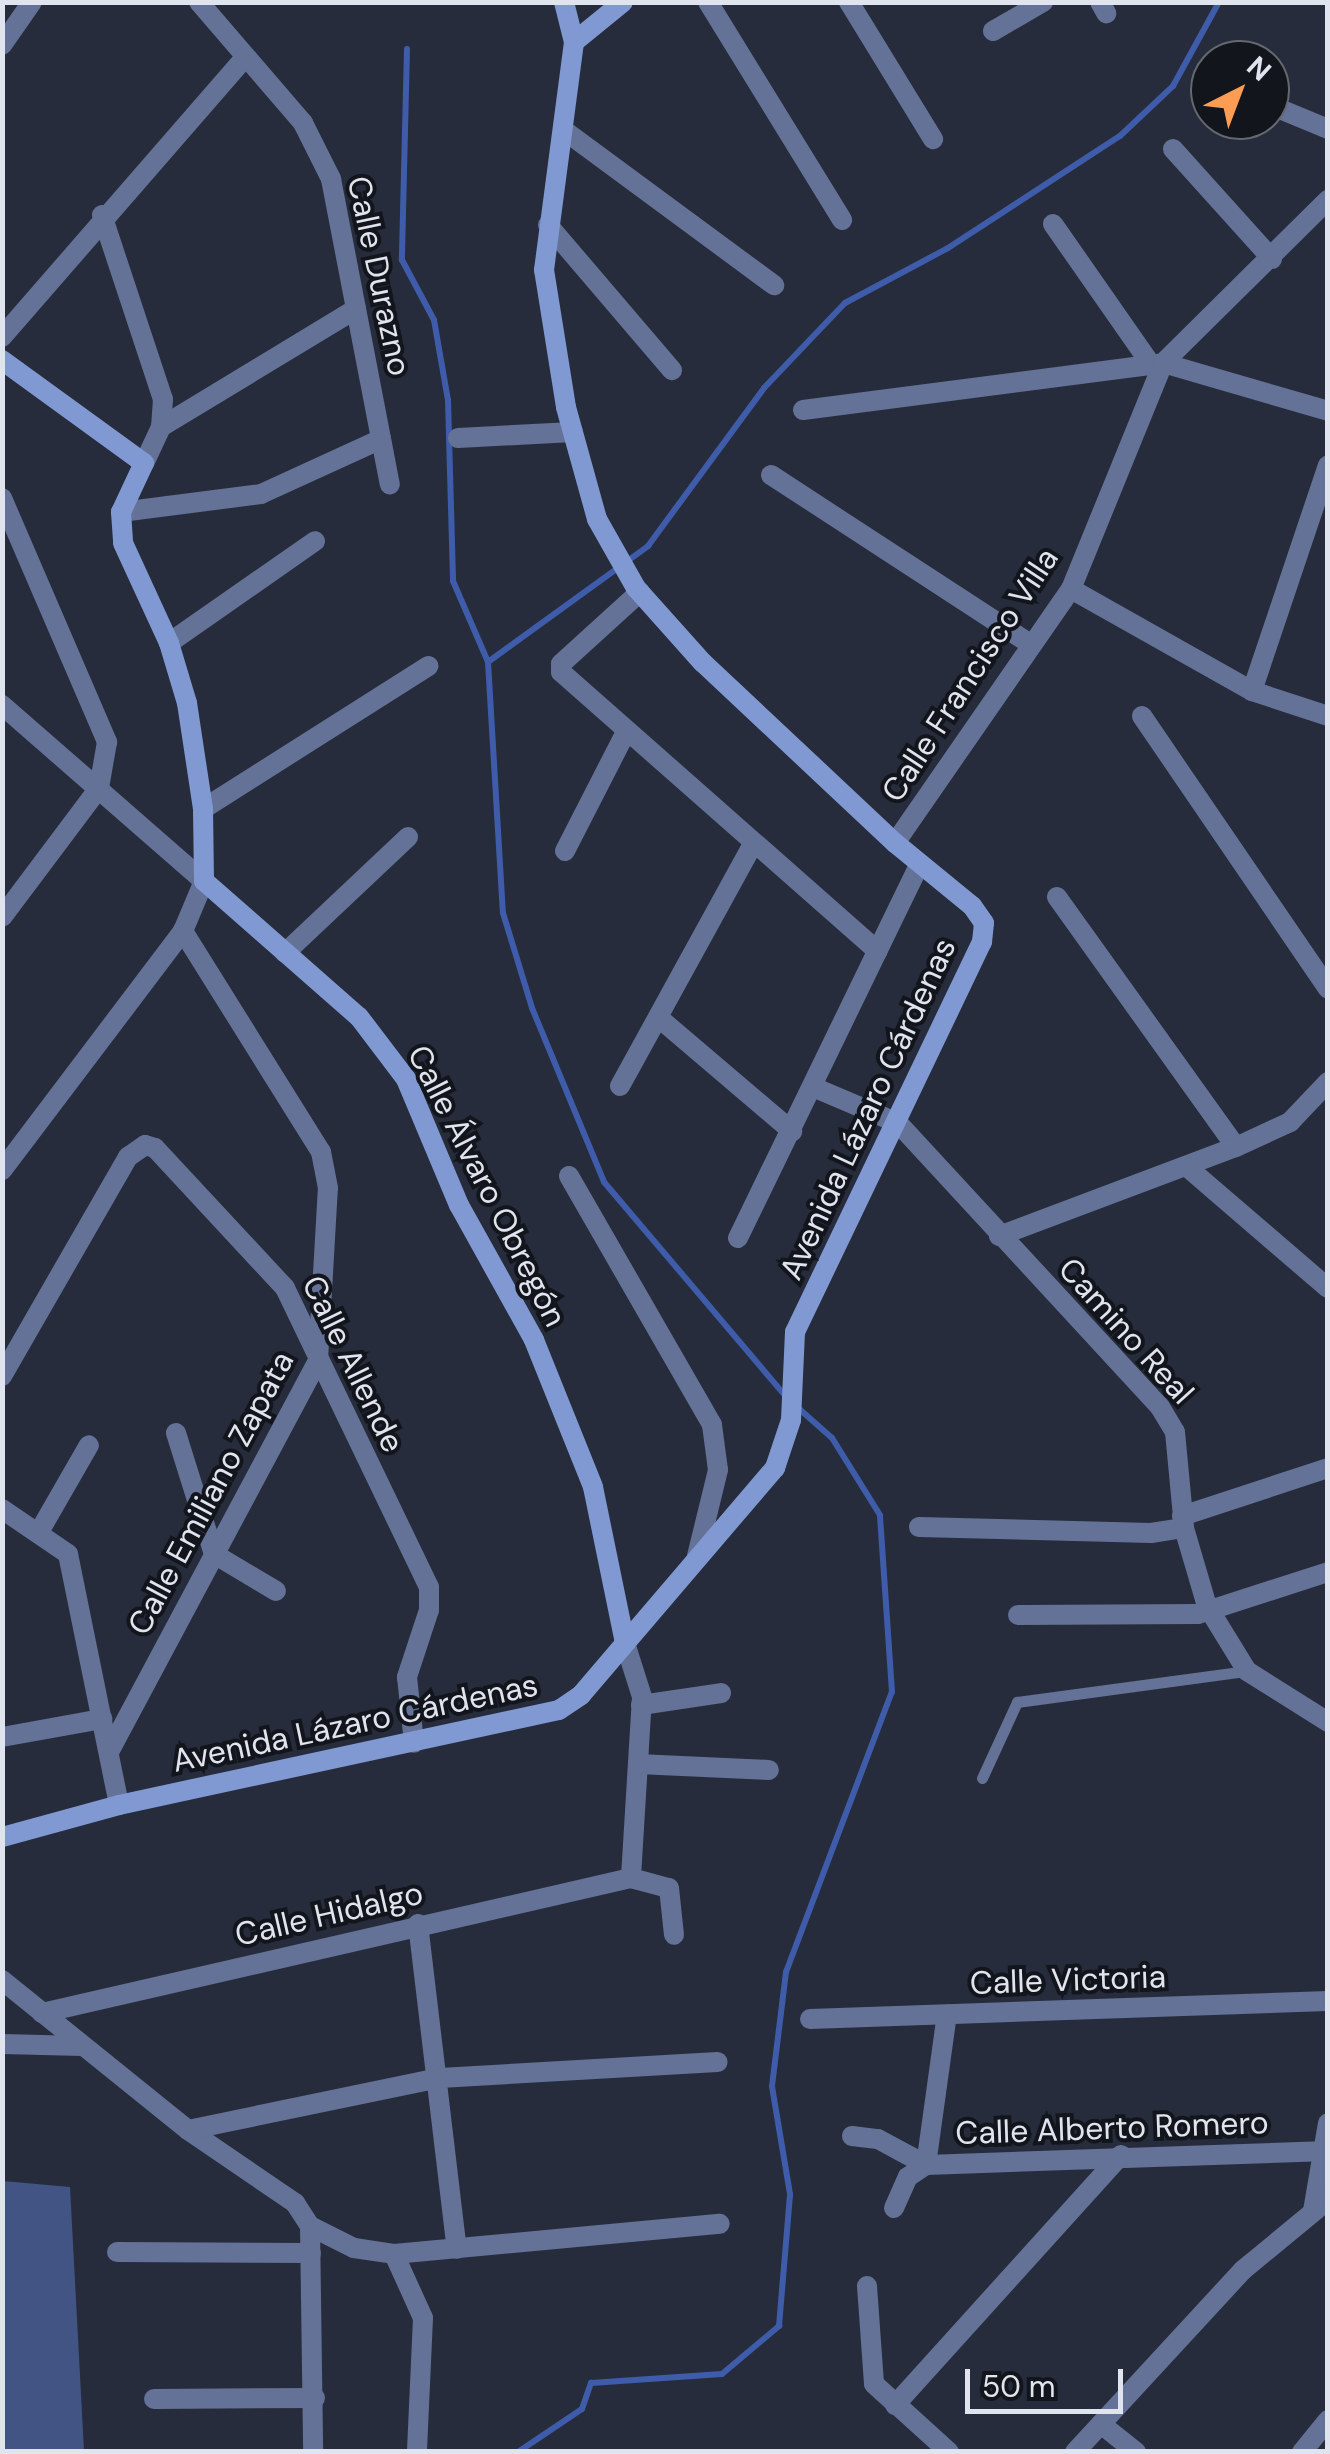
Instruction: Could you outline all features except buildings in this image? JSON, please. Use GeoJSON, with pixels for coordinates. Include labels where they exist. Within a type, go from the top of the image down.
{"type":"FeatureCollection","features":[{"type":"Feature","properties":{"kind":"street"},"geometry":{"type":"LineString","coordinates":[[2,45],[32,2]]}},
{"type":"Feature","properties":{"kind":"street","name":"Calle Durazno"},"geometry":{"type":"LineString","coordinates":[[200,2],[302,122],[331,179],[390,484]]}},
{"type":"Feature","properties":{"kind":"street","name":"Avenida Lázaro Cárdenas"},"geometry":{"type":"LineString","coordinates":[[2,1837],[119,1804],[559,1710],[581,1696],[775,1468],[791,1420],[795,1332],[982,942],[984,923],[972,906],[895,843],[703,663],[638,590],[597,519],[573,432],[544,270],[574,42],[564,2]]}},
{"type":"Feature","properties":{"kind":"street"},"geometry":{"type":"LineString","coordinates":[[574,42],[622,2]]}},
{"type":"Feature","properties":{"kind":"street"},"geometry":{"type":"LineString","coordinates":[[708,2],[842,220]]}},
{"type":"Feature","properties":{"kind":"street"},"geometry":{"type":"LineString","coordinates":[[848,2],[933,139]]}},
{"type":"Feature","properties":{"kind":"street"},"geometry":{"type":"LineString","coordinates":[[993,31],[1043,2]]}},
{"type":"Feature","properties":{"kind":"street"},"geometry":{"type":"LineString","coordinates":[[2,337],[102,215],[245,57]]}},
{"type":"Feature","properties":{"kind":"street"},"geometry":{"type":"LineString","coordinates":[[1290,113],[1328,129]]}},
{"type":"Feature","properties":{"kind":"street"},"geometry":{"type":"LineString","coordinates":[[565,131],[774,285]]}},
{"type":"Feature","properties":{"kind":"street"},"geometry":{"type":"LineString","coordinates":[[1173,150],[1272,260]]}},
{"type":"Feature","properties":{"kind":"street","name":"Calle Francisco Villa"},"geometry":{"type":"LineString","coordinates":[[895,843],[1030,644],[1072,589],[1157,363],[1272,260],[1328,200]]}},
{"type":"Feature","properties":{"kind":"street"},"geometry":{"type":"LineString","coordinates":[[2,1170],[183,931],[204,881],[203,809],[187,704],[169,642],[123,543],[121,512],[161,427],[163,400],[102,215]]}},
{"type":"Feature","properties":{"kind":"street"},"geometry":{"type":"LineString","coordinates":[[548,224],[672,370]]}},
{"type":"Feature","properties":{"kind":"street"},"geometry":{"type":"LineString","coordinates":[[1053,224],[1157,363]]}},
{"type":"Feature","properties":{"kind":"street"},"geometry":{"type":"LineString","coordinates":[[161,427],[356,309]]}},
{"type":"Feature","properties":{"kind":"street"},"geometry":{"type":"LineString","coordinates":[[2,360],[144,463]]}},
{"type":"Feature","properties":{"kind":"street"},"geometry":{"type":"LineString","coordinates":[[803,410],[1157,363],[1328,411]]}},
{"type":"Feature","properties":{"kind":"street"},"geometry":{"type":"LineString","coordinates":[[458,438],[573,432]]}},
{"type":"Feature","properties":{"kind":"street"},"geometry":{"type":"LineString","coordinates":[[121,512],[261,494],[381,439]]}},
{"type":"Feature","properties":{"kind":"street"},"geometry":{"type":"LineString","coordinates":[[1252,691],[1328,465]]}},
{"type":"Feature","properties":{"kind":"street"},"geometry":{"type":"LineString","coordinates":[[771,476],[1030,644]]}},
{"type":"Feature","properties":{"kind":"street"},"geometry":{"type":"LineString","coordinates":[[2,498],[102,720],[107,742],[99,788],[2,918]]}},
{"type":"Feature","properties":{"kind":"street"},"geometry":{"type":"LineString","coordinates":[[169,642],[315,541]]}},
{"type":"Feature","properties":{"kind":"street"},"geometry":{"type":"LineString","coordinates":[[1072,589],[1252,691],[1328,716]]}},
{"type":"Feature","properties":{"kind":"street"},"geometry":{"type":"LineString","coordinates":[[638,590],[559,669],[752,846],[878,951]]}},
{"type":"Feature","properties":{"kind":"street"},"geometry":{"type":"LineString","coordinates":[[203,809],[428,666]]}},
{"type":"Feature","properties":{"kind":"street"},"geometry":{"type":"LineString","coordinates":[[2,705],[204,881]]}},
{"type":"Feature","properties":{"kind":"street"},"geometry":{"type":"LineString","coordinates":[[1142,716],[1328,989]]}},
{"type":"Feature","properties":{"kind":"street"},"geometry":{"type":"LineString","coordinates":[[566,852],[626,732]]}},
{"type":"Feature","properties":{"kind":"street"},"geometry":{"type":"LineString","coordinates":[[286,952],[408,837]]}},
{"type":"Feature","properties":{"kind":"street"},"geometry":{"type":"LineString","coordinates":[[620,1086],[752,846]]}},
{"type":"Feature","properties":{"kind":"street"},"geometry":{"type":"LineString","coordinates":[[738,1238],[920,864]]}},
{"type":"Feature","properties":{"kind":"street","name":"Calle Álvaro Obregón"},"geometry":{"type":"LineString","coordinates":[[204,881],[358,1017],[406,1079],[459,1204],[534,1340],[593,1487],[624,1643],[641,1705],[631,1878]]}},
{"type":"Feature","properties":{"kind":"street"},"geometry":{"type":"LineString","coordinates":[[1057,898],[1236,1148]]}},
{"type":"Feature","properties":{"kind":"street","name":"Calle Emiliano Zapata"},"geometry":{"type":"LineString","coordinates":[[108,1752],[318,1360],[328,1188],[321,1152],[183,931]]}},
{"type":"Feature","properties":{"kind":"street"},"geometry":{"type":"LineString","coordinates":[[658,1018],[792,1131]]}},
{"type":"Feature","properties":{"kind":"street"},"geometry":{"type":"LineString","coordinates":[[999,1236],[1236,1148],[1290,1122],[1328,1082]]}},
{"type":"Feature","properties":{"kind":"street","name":"Camino Real"},"geometry":{"type":"LineString","coordinates":[[813,1087],[898,1123],[1160,1407],[1175,1432],[1183,1522],[1207,1606],[1247,1671],[1323,1717]]}},
{"type":"Feature","properties":{"kind":"street","name":"Calle Allende"},"geometry":{"type":"LineString","coordinates":[[2,1376],[128,1157],[145,1145],[272,1268],[429,1588],[429,1610],[407,1677],[414,1742]]}},
{"type":"Feature","properties":{"kind":"street"},"geometry":{"type":"LineString","coordinates":[[1186,1166],[1328,1288]]}},
{"type":"Feature","properties":{"kind":"street"},"geometry":{"type":"LineString","coordinates":[[569,1176],[712,1425],[718,1470],[697,1556]]}},
{"type":"Feature","properties":{"kind":"street"},"geometry":{"type":"LineString","coordinates":[[176,1433],[214,1554],[276,1591]]}},
{"type":"Feature","properties":{"kind":"street"},"geometry":{"type":"LineString","coordinates":[[39,1532],[89,1444]]}},
{"type":"Feature","properties":{"kind":"street"},"geometry":{"type":"LineString","coordinates":[[919,1528],[1151,1533],[1328,1468]]}},
{"type":"Feature","properties":{"kind":"street"},"geometry":{"type":"LineString","coordinates":[[2,1509],[68,1554],[119,1804]]}},
{"type":"Feature","properties":{"kind":"street"},"geometry":{"type":"LineString","coordinates":[[1018,1614],[1198,1614],[1207,1606],[1328,1572]]}},
{"type":"Feature","properties":{"kind":"street"},"geometry":{"type":"LineString","coordinates":[[641,1705],[721,1692]]}},
{"type":"Feature","properties":{"kind":"street"},"geometry":{"type":"LineString","coordinates":[[2,1737],[102,1719]]}},
{"type":"Feature","properties":{"kind":"street"},"geometry":{"type":"LineString","coordinates":[[638,1764],[769,1770]]}},
{"type":"Feature","properties":{"kind":"street"},"geometry":{"type":"LineString","coordinates":[[631,1878],[669,1888],[674,1936]]}},
{"type":"Feature","properties":{"kind":"street","name":"Calle Hidalgo"},"geometry":{"type":"LineString","coordinates":[[42,2012],[631,1878]]}},
{"type":"Feature","properties":{"kind":"street"},"geometry":{"type":"LineString","coordinates":[[418,1924],[440,2078],[457,2249]]}},
{"type":"Feature","properties":{"kind":"street"},"geometry":{"type":"LineString","coordinates":[[2,1980],[188,2130],[273,2182],[310,2226],[354,2248],[394,2254],[720,2224]]}},
{"type":"Feature","properties":{"kind":"street","name":"Calle Victoria"},"geometry":{"type":"LineString","coordinates":[[810,2018],[1328,2001]]}},
{"type":"Feature","properties":{"kind":"street"},"geometry":{"type":"LineString","coordinates":[[894,2208],[908,2177],[926,2165],[947,2014]]}},
{"type":"Feature","properties":{"kind":"street"},"geometry":{"type":"LineString","coordinates":[[2,2044],[82,2046]]}},
{"type":"Feature","properties":{"kind":"street"},"geometry":{"type":"LineString","coordinates":[[188,2130],[440,2078],[718,2062]]}},
{"type":"Feature","properties":{"kind":"street"},"geometry":{"type":"LineString","coordinates":[[1074,2452],[1243,2270],[1320,2205],[1321,2152],[1328,2123]]}},
{"type":"Feature","properties":{"kind":"street","name":"Calle Alberto Romero"},"geometry":{"type":"LineString","coordinates":[[852,2136],[878,2139],[926,2165],[1121,2155],[1321,2152]]}},
{"type":"Feature","properties":{"kind":"street"},"geometry":{"type":"LineString","coordinates":[[895,2405],[1121,2155]]}},
{"type":"Feature","properties":{"kind":"street"},"geometry":{"type":"LineString","coordinates":[[310,2226],[313,2452]]}},
{"type":"Feature","properties":{"kind":"street"},"geometry":{"type":"LineString","coordinates":[[117,2252],[311,2254]]}},
{"type":"Feature","properties":{"kind":"street"},"geometry":{"type":"LineString","coordinates":[[394,2254],[423,2318],[417,2452]]}},
{"type":"Feature","properties":{"kind":"street"},"geometry":{"type":"LineString","coordinates":[[867,2286],[871,2376],[895,2405],[949,2452]]}},
{"type":"Feature","properties":{"kind":"street"},"geometry":{"type":"LineString","coordinates":[[154,2399],[315,2398]]}},
{"type":"Feature","properties":{"kind":"street"},"geometry":{"type":"LineString","coordinates":[[1302,2452],[1328,2420]]}},
{"type":"Feature","properties":{"kind":"street"},"geometry":{"type":"LineString","coordinates":[[1100,2424],[1136,2452]]}},
{"type":"Feature","properties":{"kind":"lane"},"geometry":{"type":"LineString","coordinates":[[982,1778],[1008,1710],[1017,1702],[1247,1671]]}},
{"type":"Feature","properties":{"kind":"shaded area"},"geometry":{"type":"Polygon","coordinates":[[[3,2181],[70,2187],[84,2451],[3,2451],[3,2181]]]}},
{"type":"Feature","properties":{"kind":"waterway"},"geometry":{"type":"LineString","coordinates":[[488,662],[648,546],[764,388],[845,303],[948,248],[1120,136],[1173,86],[1219,2]]}},
{"type":"Feature","properties":{"kind":"waterway"},"geometry":{"type":"LineString","coordinates":[[407,49],[402,260],[434,320],[448,400],[453,581],[488,662],[503,913],[532,1008],[604,1182],[788,1399]]}},
{"type":"Feature","properties":{"kind":"waterway"},"geometry":{"type":"LineString","coordinates":[[518,2452],[582,2409],[591,2383],[722,2374],[779,2326],[790,2194],[772,2086],[786,1972],[892,1692],[880,1515],[832,1438],[797,1407]]}}]}
